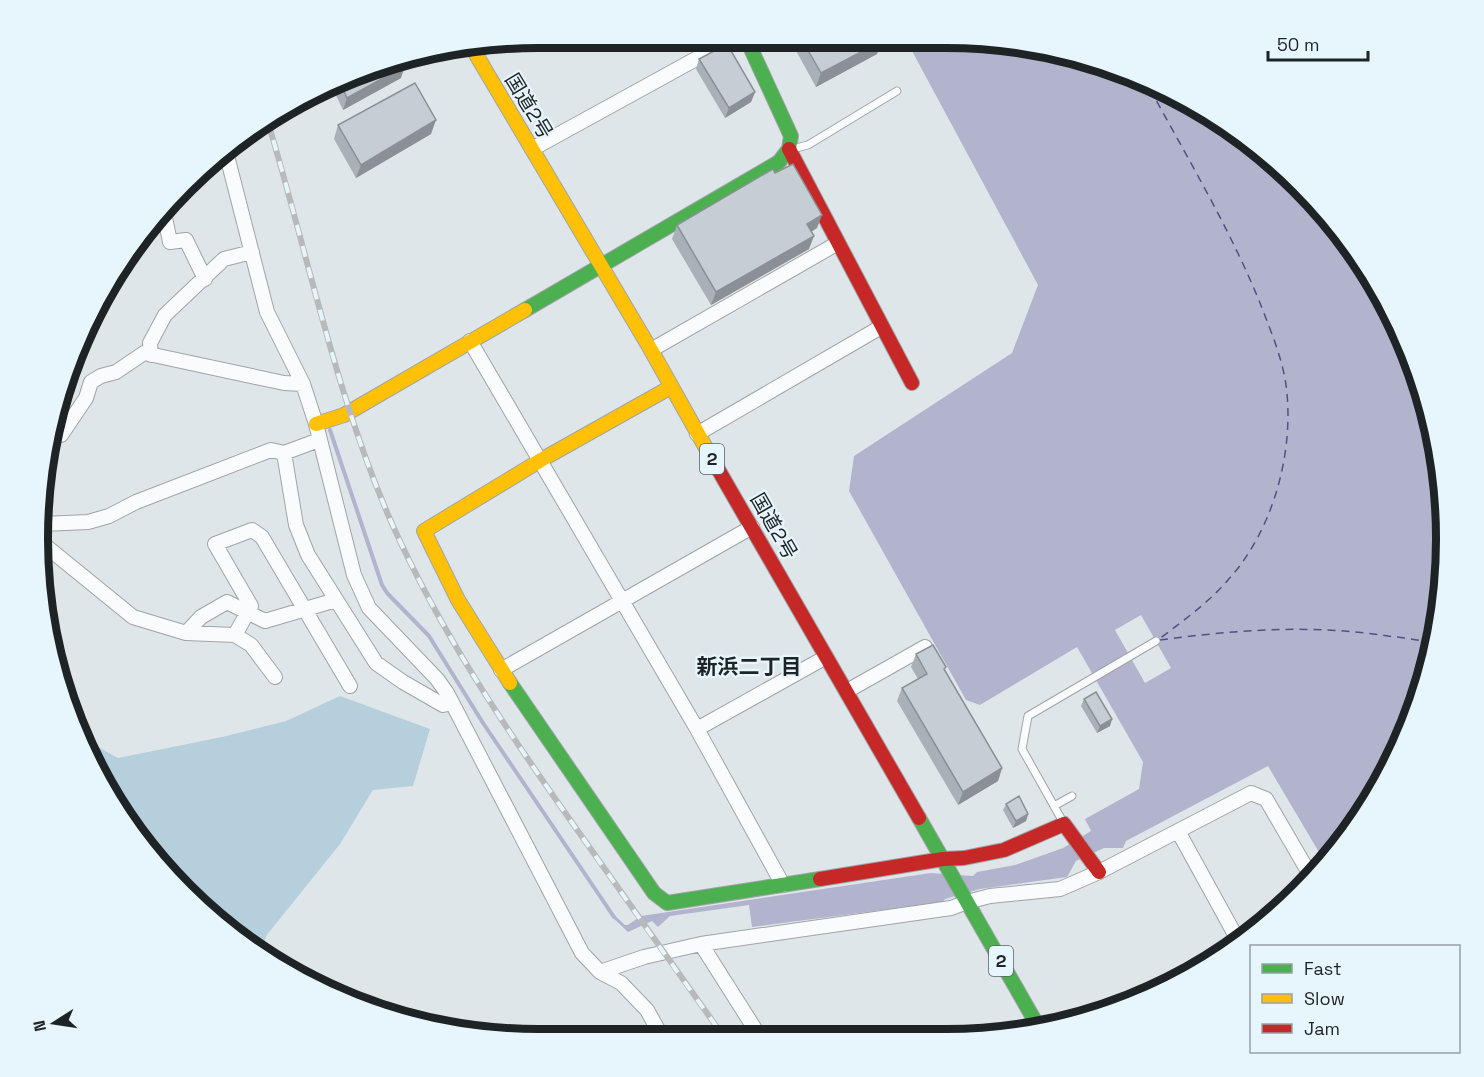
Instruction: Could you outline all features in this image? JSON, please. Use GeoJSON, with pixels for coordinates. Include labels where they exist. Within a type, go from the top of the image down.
{"type":"FeatureCollection","features":[{"type":"Feature","properties":{"kind":"main road"},"geometry":{"type":"LineString","coordinates":[[316,424],[344,415],[779,162],[789,149],[791,136],[788,125],[751,48]]}},
{"type":"Feature","properties":{"kind":"main road","name":"国道2号"},"geometry":{"type":"LineString","coordinates":[[474,52],[651,350],[697,434],[847,691],[944,860],[1031,1022]]}},
{"type":"Feature","properties":{"kind":"main road"},"geometry":{"type":"LineString","coordinates":[[789,149],[912,383]]}},
{"type":"Feature","properties":{"kind":"main road"},"geometry":{"type":"LineString","coordinates":[[671,387],[541,460],[424,531],[458,600],[501,669],[654,893],[667,903],[964,858],[1004,850],[1067,829],[1099,872]]}},
{"type":"Feature","properties":{"kind":"street"},"geometry":{"type":"LineString","coordinates":[[532,149],[716,48]]}},
{"type":"Feature","properties":{"kind":"street"},"geometry":{"type":"LineString","coordinates":[[228,159],[267,312],[303,384],[316,424],[354,576],[362,596],[369,609],[437,679],[452,703],[582,953],[600,972],[621,983],[647,1010],[658,1029]]}},
{"type":"Feature","properties":{"kind":"street"},"geometry":{"type":"LineString","coordinates":[[166,220],[170,242],[186,240],[205,279]]}},
{"type":"Feature","properties":{"kind":"street"},"geometry":{"type":"LineString","coordinates":[[651,350],[838,243]]}},
{"type":"Feature","properties":{"kind":"street"},"geometry":{"type":"LineString","coordinates":[[151,355],[150,343],[165,315],[224,259],[252,252]]}},
{"type":"Feature","properties":{"kind":"street"},"geometry":{"type":"LineString","coordinates":[[697,434],[881,327]]}},
{"type":"Feature","properties":{"kind":"street"},"geometry":{"type":"LineString","coordinates":[[470,341],[697,729],[783,885]]}},
{"type":"Feature","properties":{"kind":"street"},"geometry":{"type":"LineString","coordinates":[[61,435],[86,398],[91,382],[101,376],[116,372],[144,353],[284,383],[303,384]]}},
{"type":"Feature","properties":{"kind":"street"},"geometry":{"type":"LineString","coordinates":[[48,524],[88,522],[108,516],[136,501],[271,450],[284,453],[319,440]]}},
{"type":"Feature","properties":{"kind":"street"},"geometry":{"type":"LineString","coordinates":[[284,453],[296,525],[308,555],[376,663],[443,705],[452,703]]}},
{"type":"Feature","properties":{"kind":"street"},"geometry":{"type":"LineString","coordinates":[[501,669],[752,527]]}},
{"type":"Feature","properties":{"kind":"street"},"geometry":{"type":"LineString","coordinates":[[234,635],[250,606],[214,544],[252,530],[262,537],[350,686]]}},
{"type":"Feature","properties":{"kind":"street"},"geometry":{"type":"LineString","coordinates":[[48,548],[133,617],[186,633],[234,635],[251,645],[275,677]]}},
{"type":"Feature","properties":{"kind":"street"},"geometry":{"type":"LineString","coordinates":[[186,633],[201,617],[227,602],[265,621],[336,600]]}},
{"type":"Feature","properties":{"kind":"street"},"geometry":{"type":"LineString","coordinates":[[847,691],[925,647]]}},
{"type":"Feature","properties":{"kind":"street"},"geometry":{"type":"LineString","coordinates":[[697,729],[826,657]]}},
{"type":"Feature","properties":{"kind":"street"},"geometry":{"type":"LineString","coordinates":[[600,972],[644,957],[702,944],[951,909],[964,898],[1060,889],[1099,872],[1251,793],[1266,799],[1307,869]]}},
{"type":"Feature","properties":{"kind":"street"},"geometry":{"type":"LineString","coordinates":[[1178,831],[1235,934]]}},
{"type":"Feature","properties":{"kind":"street"},"geometry":{"type":"LineString","coordinates":[[702,944],[755,1029]]}},
{"type":"Feature","properties":{"kind":"lane"},"geometry":{"type":"LineString","coordinates":[[789,149],[808,145],[897,91]]}},
{"type":"Feature","properties":{"kind":"lane"},"geometry":{"type":"LineString","coordinates":[[1067,829],[1022,749],[1028,716],[1156,641]]}},
{"type":"Feature","properties":{"kind":"lane"},"geometry":{"type":"LineString","coordinates":[[1054,806],[1072,796]]}},
{"type":"Feature","properties":{"kind":"shaded area"},"geometry":{"type":"Polygon","coordinates":[[[910,48],[978,49],[1041,57],[1133,85],[1191,114],[1244,149],[1292,192],[1335,240],[1370,293],[1399,351],[1427,443],[1435,506],[1435,571],[1427,634],[1410,696],[1385,755],[1353,811],[1320,854],[1268,766],[1126,841],[1123,848],[1104,848],[1076,861],[1067,877],[980,889],[945,899],[943,902],[752,927],[749,905],[670,916],[658,927],[652,921],[628,932],[611,916],[613,914],[628,925],[641,916],[931,873],[973,876],[977,872],[1015,865],[1063,848],[1091,831],[1085,819],[1139,789],[1143,762],[1077,647],[980,705],[966,700],[849,491],[854,456],[1012,353],[1038,285],[910,48]]]}},
{"type":"Feature","properties":{"kind":"shaded area"},"geometry":{"type":"Polygon","coordinates":[[[340,696],[430,729],[413,786],[373,790],[340,844],[266,936],[265,945],[215,907],[170,862],[131,811],[94,745],[118,758],[222,737],[286,721],[340,696]]]}},
{"type":"Feature","properties":{"kind":"pier"},"geometry":{"type":"Polygon","coordinates":[[[1141,615],[1171,668],[1145,683],[1115,630],[1141,615]]]}},
{"type":"Feature","properties":{"kind":"building"},"geometry":{"type":"Polygon","coordinates":[[[720,48],[729,48],[755,92],[729,108],[699,59],[720,48]]]}},
{"type":"Feature","properties":{"kind":"building"},"geometry":{"type":"Polygon","coordinates":[[[807,48],[869,48],[821,73],[807,48]]]}},
{"type":"Feature","properties":{"kind":"building"},"geometry":{"type":"Polygon","coordinates":[[[401,68],[347,98],[343,89],[401,68]]]}},
{"type":"Feature","properties":{"kind":"building"},"geometry":{"type":"Polygon","coordinates":[[[415,83],[436,120],[361,165],[338,125],[415,83]]]}},
{"type":"Feature","properties":{"kind":"building"},"geometry":{"type":"Polygon","coordinates":[[[793,164],[822,215],[807,224],[814,236],[716,292],[677,225],[773,169],[775,173],[793,164]]]}},
{"type":"Feature","properties":{"kind":"building"},"geometry":{"type":"Polygon","coordinates":[[[933,645],[946,667],[944,669],[1002,768],[963,792],[902,688],[927,674],[916,654],[933,645]]]}},
{"type":"Feature","properties":{"kind":"building"},"geometry":{"type":"Polygon","coordinates":[[[1096,692],[1112,719],[1100,726],[1084,699],[1096,692]]]}},
{"type":"Feature","properties":{"kind":"building"},"geometry":{"type":"Polygon","coordinates":[[[1019,796],[1028,814],[1016,821],[1006,804],[1019,796]]]}},
{"type":"Feature","properties":{"kind":"waterway"},"geometry":{"type":"LineString","coordinates":[[330,430],[382,585],[429,636],[483,723],[614,917]]}},
{"type":"Feature","properties":{"kind":"ferry route"},"geometry":{"type":"LineString","coordinates":[[1153,95],[1236,248],[1260,303],[1279,354],[1286,385],[1288,410],[1287,436],[1277,489],[1257,538],[1244,560],[1228,580],[1195,611],[1159,639]]}},
{"type":"Feature","properties":{"kind":"ferry route"},"geometry":{"type":"LineString","coordinates":[[1160,640],[1217,633],[1302,629],[1359,632],[1425,642]]}},
{"type":"Feature","properties":{"kind":"railway"},"geometry":{"type":"LineString","coordinates":[[270,129],[324,325],[355,427],[393,526],[412,566],[453,642],[499,716],[718,1029]]}},
{"type":"Feature","properties":{"kind":"traffic: fast"},"geometry":{"type":"LineString","coordinates":[[525,310],[779,162],[789,149],[791,136],[751,48]]}},
{"type":"Feature","properties":{"kind":"traffic: fast"},"geometry":{"type":"LineString","coordinates":[[510,683],[654,893],[667,903],[820,879]]}},
{"type":"Feature","properties":{"kind":"traffic: fast"},"geometry":{"type":"LineString","coordinates":[[919,818],[1035,1021]]}},
{"type":"Feature","properties":{"kind":"traffic: slow"},"geometry":{"type":"LineString","coordinates":[[475,52],[651,350],[711,457]]}},
{"type":"Feature","properties":{"kind":"traffic: slow"},"geometry":{"type":"LineString","coordinates":[[316,424],[344,415],[525,310]]}},
{"type":"Feature","properties":{"kind":"traffic: slow"},"geometry":{"type":"LineString","coordinates":[[510,683],[458,600],[424,531],[541,460],[671,387]]}},
{"type":"Feature","properties":{"kind":"traffic: jam"},"geometry":{"type":"LineString","coordinates":[[789,149],[912,383]]}},
{"type":"Feature","properties":{"kind":"traffic: jam"},"geometry":{"type":"LineString","coordinates":[[711,457],[919,818]]}},
{"type":"Feature","properties":{"kind":"traffic: jam"},"geometry":{"type":"LineString","coordinates":[[820,879],[1004,850],[1064,824],[1099,872]]}},
{"type":"Feature","properties":{"kind":"district","name":"新浜二丁目"},"geometry":{"type":"Point","coordinates":[749,667]}}]}
